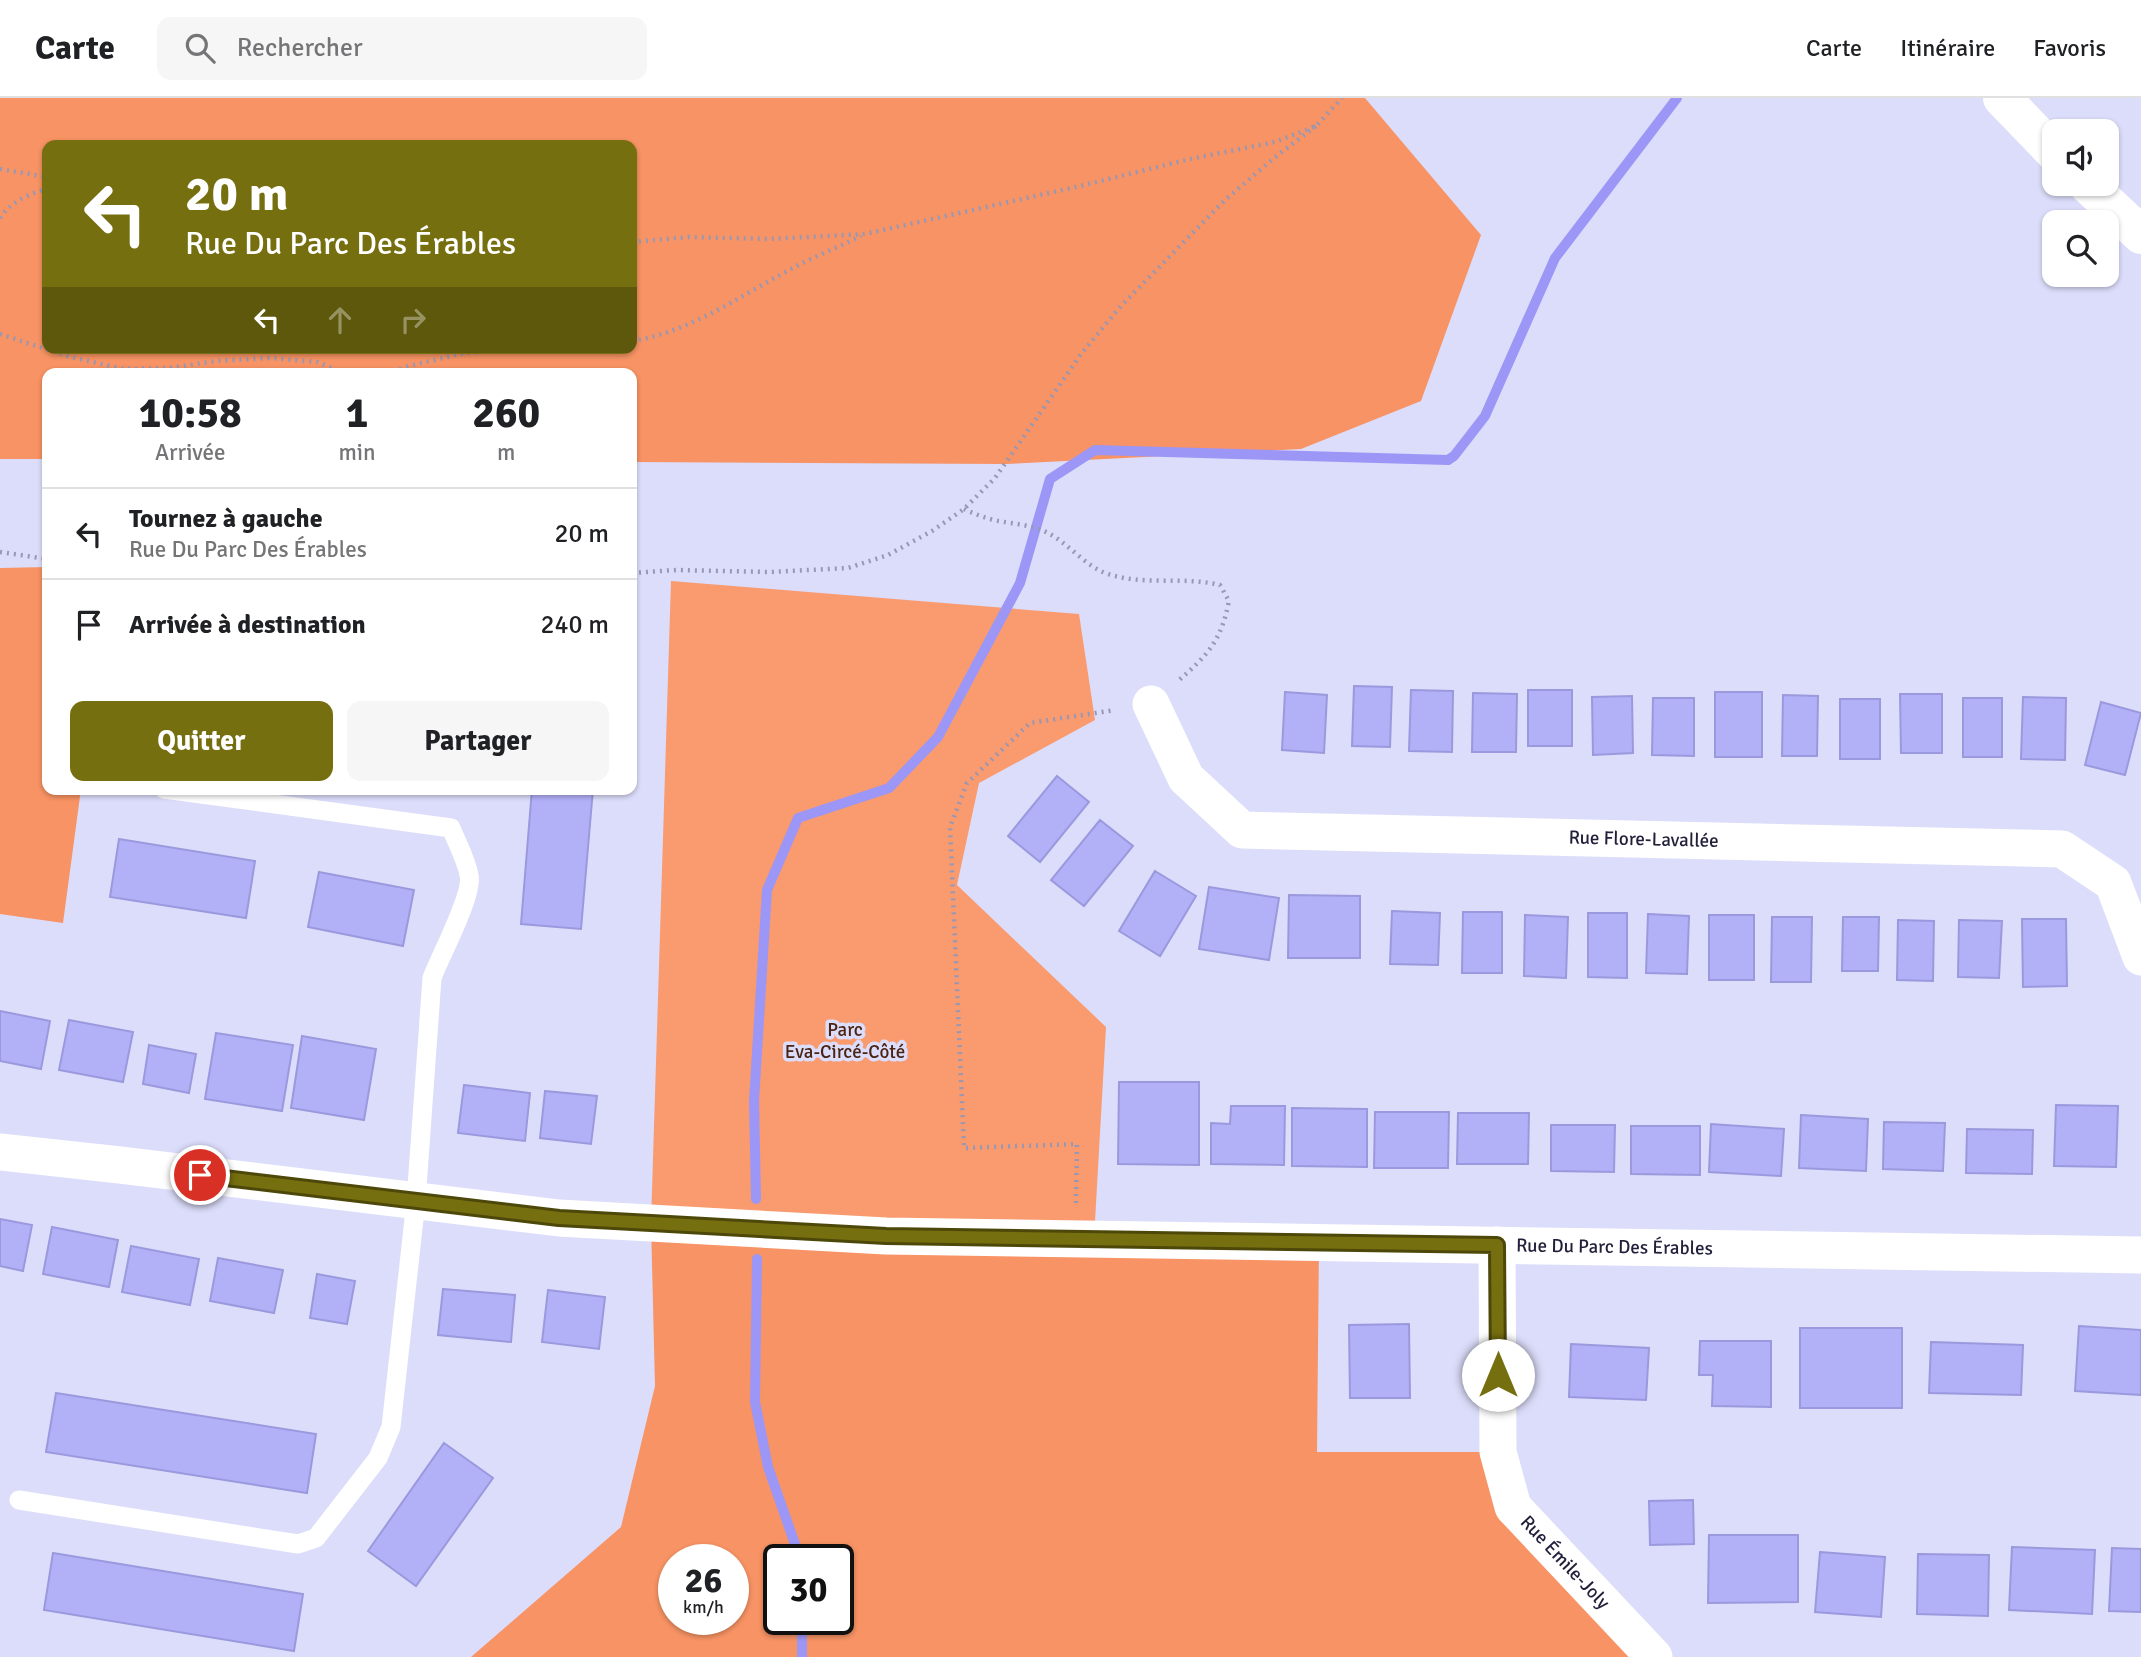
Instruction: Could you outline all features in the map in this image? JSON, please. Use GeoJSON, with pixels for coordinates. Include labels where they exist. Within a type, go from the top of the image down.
{"type":"FeatureCollection","features":[{"type":"Feature","properties":{"kind":"street"},"geometry":{"type":"LineString","coordinates":[[2003,99],[2042,140]]}},
{"type":"Feature","properties":{"kind":"street"},"geometry":{"type":"LineString","coordinates":[[2100,196],[2141,235]]}},
{"type":"Feature","properties":{"kind":"street","name":"Rue Flore-Lavallée"},"geometry":{"type":"LineString","coordinates":[[1151,704],[1185,778],[1242,830],[2062,849],[2113,883],[2141,957]]}},
{"type":"Feature","properties":{"kind":"street","name":"Rue Du Parc Des Érables"},"geometry":{"type":"LineString","coordinates":[[0,1153],[559,1218],[886,1236],[2141,1255]]}},
{"type":"Feature","properties":{"kind":"street","name":"Rue Émile-Joly"},"geometry":{"type":"LineString","coordinates":[[1497,1245],[1498,1452],[1513,1507],[1654,1657]]}},
{"type":"Feature","properties":{"kind":"lane"},"geometry":{"type":"LineString","coordinates":[[19,1500],[298,1544],[316,1538],[378,1458],[391,1427],[416,1201],[432,978],[466,902],[470,878],[451,828],[208,795]]}},
{"type":"Feature","properties":{"kind":"path"},"geometry":{"type":"LineString","coordinates":[[637,573],[677,570],[770,572],[848,568],[888,555],[932,531],[964,509],[995,478],[1081,354],[1121,306],[1224,201],[1316,126],[1342,98]]}},
{"type":"Feature","properties":{"kind":"path"},"geometry":{"type":"LineString","coordinates":[[637,242],[688,237],[769,239],[865,234],[1275,142],[1316,126]]}},
{"type":"Feature","properties":{"kind":"path"},"geometry":{"type":"LineString","coordinates":[[0,169],[42,176]]}},
{"type":"Feature","properties":{"kind":"path"},"geometry":{"type":"LineString","coordinates":[[0,218],[5,210],[42,190]]}},
{"type":"Feature","properties":{"kind":"path"},"geometry":{"type":"LineString","coordinates":[[0,201],[5,210]]}},
{"type":"Feature","properties":{"kind":"path"},"geometry":{"type":"LineString","coordinates":[[637,340],[691,324],[795,267],[865,234]]}},
{"type":"Feature","properties":{"kind":"path"},"geometry":{"type":"LineString","coordinates":[[0,334],[42,348]]}},
{"type":"Feature","properties":{"kind":"path"},"geometry":{"type":"LineString","coordinates":[[61,354],[120,368]]}},
{"type":"Feature","properties":{"kind":"path"},"geometry":{"type":"LineString","coordinates":[[402,368],[461,354]]}},
{"type":"Feature","properties":{"kind":"path"},"geometry":{"type":"LineString","coordinates":[[169,368],[216,361],[270,358],[317,362],[332,368]]}},
{"type":"Feature","properties":{"kind":"path"},"geometry":{"type":"LineString","coordinates":[[964,509],[996,521],[1045,531],[1096,569],[1111,575],[1137,580],[1201,580],[1220,586],[1229,601],[1225,623],[1215,644],[1199,663],[1151,704],[1030,723],[967,783],[950,827],[964,1148],[1076,1144],[1076,1239]]}},
{"type":"Feature","properties":{"kind":"path"},"geometry":{"type":"LineString","coordinates":[[0,552],[42,558]]}},
{"type":"Feature","properties":{"kind":"green space","name":"Parc Eva-Circé-Côté"},"geometry":{"type":"Polygon","coordinates":[[[671,581],[1079,614],[1095,720],[979,783],[957,885],[1106,1027],[1094,1239],[651,1223],[671,581]]]}},
{"type":"Feature","properties":{"kind":"shaded area"},"geometry":{"type":"Polygon","coordinates":[[[0,98],[1365,98],[1481,235],[1421,401],[1301,449],[1006,464],[637,462],[637,368],[42,368],[42,459],[0,459],[0,98]]]}},
{"type":"Feature","properties":{"kind":"shaded area"},"geometry":{"type":"Polygon","coordinates":[[[42,567],[42,795],[80,795],[63,923],[0,914],[0,568],[42,567]]]}},
{"type":"Feature","properties":{"kind":"shaded area"},"geometry":{"type":"Polygon","coordinates":[[[651,1223],[1319,1242],[1317,1452],[1498,1452],[1513,1507],[1654,1657],[471,1657],[621,1527],[655,1386],[651,1223]]]}},
{"type":"Feature","properties":{"kind":"building"},"geometry":{"type":"Polygon","coordinates":[[[1354,686],[1392,687],[1390,747],[1352,746],[1354,686]]]}},
{"type":"Feature","properties":{"kind":"building"},"geometry":{"type":"Polygon","coordinates":[[[1411,690],[1453,691],[1452,752],[1409,751],[1411,690]]]}},
{"type":"Feature","properties":{"kind":"building"},"geometry":{"type":"Polygon","coordinates":[[[1528,690],[1572,690],[1572,746],[1528,746],[1528,690]]]}},
{"type":"Feature","properties":{"kind":"building"},"geometry":{"type":"Polygon","coordinates":[[[1285,692],[1327,695],[1324,753],[1282,750],[1285,692]]]}},
{"type":"Feature","properties":{"kind":"building"},"geometry":{"type":"Polygon","coordinates":[[[1715,692],[1762,692],[1762,757],[1715,757],[1715,692]]]}},
{"type":"Feature","properties":{"kind":"building"},"geometry":{"type":"Polygon","coordinates":[[[1473,693],[1517,694],[1516,752],[1472,752],[1473,693]]]}},
{"type":"Feature","properties":{"kind":"building"},"geometry":{"type":"Polygon","coordinates":[[[1900,694],[1942,694],[1942,753],[1901,753],[1900,694]]]}},
{"type":"Feature","properties":{"kind":"building"},"geometry":{"type":"Polygon","coordinates":[[[1783,695],[1818,696],[1817,756],[1782,756],[1783,695]]]}},
{"type":"Feature","properties":{"kind":"building"},"geometry":{"type":"Polygon","coordinates":[[[1632,696],[1633,753],[1593,755],[1592,697],[1632,696]]]}},
{"type":"Feature","properties":{"kind":"building"},"geometry":{"type":"Polygon","coordinates":[[[2023,697],[2066,698],[2065,760],[2021,759],[2023,697]]]}},
{"type":"Feature","properties":{"kind":"building"},"geometry":{"type":"Polygon","coordinates":[[[1653,698],[1694,698],[1694,756],[1652,755],[1653,698]]]}},
{"type":"Feature","properties":{"kind":"building"},"geometry":{"type":"Polygon","coordinates":[[[1963,698],[2002,698],[2002,757],[1963,757],[1963,698]]]}},
{"type":"Feature","properties":{"kind":"building"},"geometry":{"type":"Polygon","coordinates":[[[1840,699],[1880,699],[1880,759],[1840,759],[1840,699]]]}},
{"type":"Feature","properties":{"kind":"building"},"geometry":{"type":"Polygon","coordinates":[[[2101,702],[2141,713],[2125,775],[2085,765],[2101,702]]]}},
{"type":"Feature","properties":{"kind":"building"},"geometry":{"type":"Polygon","coordinates":[[[1057,776],[1089,802],[1040,862],[1008,836],[1057,776]]]}},
{"type":"Feature","properties":{"kind":"building"},"geometry":{"type":"Polygon","coordinates":[[[532,795],[592,795],[581,929],[521,924],[532,795]]]}},
{"type":"Feature","properties":{"kind":"building"},"geometry":{"type":"Polygon","coordinates":[[[1100,820],[1133,846],[1084,906],[1051,880],[1100,820]]]}},
{"type":"Feature","properties":{"kind":"building"},"geometry":{"type":"Polygon","coordinates":[[[119,839],[255,861],[246,918],[110,897],[119,839]]]}},
{"type":"Feature","properties":{"kind":"building"},"geometry":{"type":"Polygon","coordinates":[[[1155,871],[1196,896],[1160,956],[1119,931],[1155,871]]]}},
{"type":"Feature","properties":{"kind":"building"},"geometry":{"type":"Polygon","coordinates":[[[319,872],[414,890],[403,946],[308,927],[319,872]]]}},
{"type":"Feature","properties":{"kind":"building"},"geometry":{"type":"Polygon","coordinates":[[[1209,887],[1279,898],[1269,960],[1199,949],[1209,887]]]}},
{"type":"Feature","properties":{"kind":"building"},"geometry":{"type":"Polygon","coordinates":[[[1289,895],[1360,896],[1360,958],[1288,958],[1289,895]]]}},
{"type":"Feature","properties":{"kind":"building"},"geometry":{"type":"Polygon","coordinates":[[[1392,911],[1440,913],[1438,965],[1390,964],[1392,911]]]}},
{"type":"Feature","properties":{"kind":"building"},"geometry":{"type":"Polygon","coordinates":[[[1463,912],[1502,912],[1502,973],[1462,973],[1463,912]]]}},
{"type":"Feature","properties":{"kind":"building"},"geometry":{"type":"Polygon","coordinates":[[[1588,913],[1627,913],[1627,978],[1588,977],[1588,913]]]}},
{"type":"Feature","properties":{"kind":"building"},"geometry":{"type":"Polygon","coordinates":[[[1648,914],[1689,916],[1687,974],[1646,973],[1648,914]]]}},
{"type":"Feature","properties":{"kind":"building"},"geometry":{"type":"Polygon","coordinates":[[[1525,915],[1568,917],[1566,978],[1524,976],[1525,915]]]}},
{"type":"Feature","properties":{"kind":"building"},"geometry":{"type":"Polygon","coordinates":[[[1709,915],[1754,915],[1754,980],[1709,980],[1709,915]]]}},
{"type":"Feature","properties":{"kind":"building"},"geometry":{"type":"Polygon","coordinates":[[[1772,917],[1812,917],[1811,982],[1771,982],[1772,917]]]}},
{"type":"Feature","properties":{"kind":"building"},"geometry":{"type":"Polygon","coordinates":[[[1843,917],[1879,917],[1878,971],[1842,971],[1843,917]]]}},
{"type":"Feature","properties":{"kind":"building"},"geometry":{"type":"Polygon","coordinates":[[[2022,919],[2066,919],[2067,986],[2023,987],[2022,919]]]}},
{"type":"Feature","properties":{"kind":"building"},"geometry":{"type":"Polygon","coordinates":[[[1898,920],[1934,921],[1933,981],[1897,980],[1898,920]]]}},
{"type":"Feature","properties":{"kind":"building"},"geometry":{"type":"Polygon","coordinates":[[[1959,920],[2002,921],[1999,978],[1958,977],[1959,920]]]}},
{"type":"Feature","properties":{"kind":"building"},"geometry":{"type":"Polygon","coordinates":[[[0,1011],[50,1021],[41,1069],[0,1061],[0,1011]]]}},
{"type":"Feature","properties":{"kind":"building"},"geometry":{"type":"Polygon","coordinates":[[[69,1020],[133,1032],[123,1082],[59,1070],[69,1020]]]}},
{"type":"Feature","properties":{"kind":"building"},"geometry":{"type":"Polygon","coordinates":[[[216,1033],[293,1045],[282,1111],[205,1099],[216,1033]]]}},
{"type":"Feature","properties":{"kind":"building"},"geometry":{"type":"Polygon","coordinates":[[[302,1036],[376,1049],[364,1120],[291,1108],[302,1036]]]}},
{"type":"Feature","properties":{"kind":"building"},"geometry":{"type":"Polygon","coordinates":[[[149,1045],[196,1054],[189,1093],[143,1084],[149,1045]]]}},
{"type":"Feature","properties":{"kind":"building"},"geometry":{"type":"Polygon","coordinates":[[[1119,1082],[1199,1082],[1199,1165],[1118,1164],[1119,1082]]]}},
{"type":"Feature","properties":{"kind":"building"},"geometry":{"type":"Polygon","coordinates":[[[464,1085],[530,1093],[525,1141],[458,1133],[464,1085]]]}},
{"type":"Feature","properties":{"kind":"building"},"geometry":{"type":"Polygon","coordinates":[[[545,1091],[597,1096],[591,1144],[540,1138],[545,1091]]]}},
{"type":"Feature","properties":{"kind":"building"},"geometry":{"type":"Polygon","coordinates":[[[2056,1105],[2118,1106],[2116,1167],[2054,1166],[2056,1105]]]}},
{"type":"Feature","properties":{"kind":"building"},"geometry":{"type":"Polygon","coordinates":[[[1231,1106],[1285,1106],[1284,1165],[1211,1164],[1211,1123],[1230,1124],[1231,1106]]]}},
{"type":"Feature","properties":{"kind":"building"},"geometry":{"type":"Polygon","coordinates":[[[1292,1108],[1367,1109],[1367,1167],[1292,1166],[1292,1108]]]}},
{"type":"Feature","properties":{"kind":"building"},"geometry":{"type":"Polygon","coordinates":[[[1375,1112],[1449,1112],[1448,1168],[1374,1168],[1375,1112]]]}},
{"type":"Feature","properties":{"kind":"building"},"geometry":{"type":"Polygon","coordinates":[[[1458,1113],[1529,1113],[1528,1164],[1457,1164],[1458,1113]]]}},
{"type":"Feature","properties":{"kind":"building"},"geometry":{"type":"Polygon","coordinates":[[[1801,1115],[1868,1119],[1866,1171],[1799,1168],[1801,1115]]]}},
{"type":"Feature","properties":{"kind":"building"},"geometry":{"type":"Polygon","coordinates":[[[1884,1122],[1945,1123],[1943,1171],[1883,1169],[1884,1122]]]}},
{"type":"Feature","properties":{"kind":"building"},"geometry":{"type":"Polygon","coordinates":[[[1711,1124],[1784,1129],[1781,1176],[1709,1172],[1711,1124]]]}},
{"type":"Feature","properties":{"kind":"building"},"geometry":{"type":"Polygon","coordinates":[[[1551,1125],[1615,1125],[1614,1172],[1551,1171],[1551,1125]]]}},
{"type":"Feature","properties":{"kind":"building"},"geometry":{"type":"Polygon","coordinates":[[[1631,1126],[1700,1126],[1700,1175],[1631,1174],[1631,1126]]]}},
{"type":"Feature","properties":{"kind":"building"},"geometry":{"type":"Polygon","coordinates":[[[1967,1129],[2033,1130],[2032,1174],[1966,1173],[1967,1129]]]}},
{"type":"Feature","properties":{"kind":"building"},"geometry":{"type":"Polygon","coordinates":[[[0,1219],[32,1225],[23,1271],[0,1266],[0,1219]]]}},
{"type":"Feature","properties":{"kind":"building"},"geometry":{"type":"Polygon","coordinates":[[[52,1227],[118,1240],[109,1287],[43,1274],[52,1227]]]}},
{"type":"Feature","properties":{"kind":"building"},"geometry":{"type":"Polygon","coordinates":[[[131,1246],[199,1259],[190,1305],[122,1292],[131,1246]]]}},
{"type":"Feature","properties":{"kind":"building"},"geometry":{"type":"Polygon","coordinates":[[[218,1258],[283,1270],[274,1313],[210,1301],[218,1258]]]}},
{"type":"Feature","properties":{"kind":"building"},"geometry":{"type":"Polygon","coordinates":[[[317,1274],[355,1281],[347,1324],[310,1318],[317,1274]]]}},
{"type":"Feature","properties":{"kind":"building"},"geometry":{"type":"Polygon","coordinates":[[[443,1289],[515,1295],[511,1342],[438,1335],[443,1289]]]}},
{"type":"Feature","properties":{"kind":"building"},"geometry":{"type":"Polygon","coordinates":[[[548,1290],[605,1297],[599,1349],[542,1342],[548,1290]]]}},
{"type":"Feature","properties":{"kind":"building"},"geometry":{"type":"Polygon","coordinates":[[[1409,1324],[1410,1398],[1350,1398],[1349,1325],[1409,1324]]]}},
{"type":"Feature","properties":{"kind":"building"},"geometry":{"type":"Polygon","coordinates":[[[2079,1326],[2141,1330],[2141,1395],[2075,1391],[2079,1326]]]}},
{"type":"Feature","properties":{"kind":"building"},"geometry":{"type":"Polygon","coordinates":[[[1800,1328],[1902,1328],[1902,1408],[1800,1408],[1800,1328]]]}},
{"type":"Feature","properties":{"kind":"building"},"geometry":{"type":"Polygon","coordinates":[[[1700,1341],[1771,1341],[1771,1407],[1712,1406],[1713,1375],[1699,1375],[1700,1341]]]}},
{"type":"Feature","properties":{"kind":"building"},"geometry":{"type":"Polygon","coordinates":[[[1931,1342],[2023,1345],[2021,1395],[1929,1393],[1931,1342]]]}},
{"type":"Feature","properties":{"kind":"building"},"geometry":{"type":"Polygon","coordinates":[[[1571,1344],[1649,1348],[1646,1400],[1569,1397],[1571,1344]]]}},
{"type":"Feature","properties":{"kind":"building"},"geometry":{"type":"Polygon","coordinates":[[[56,1393],[316,1434],[307,1493],[46,1452],[56,1393]]]}},
{"type":"Feature","properties":{"kind":"building"},"geometry":{"type":"Polygon","coordinates":[[[444,1443],[493,1478],[416,1586],[368,1551],[444,1443]]]}},
{"type":"Feature","properties":{"kind":"building"},"geometry":{"type":"Polygon","coordinates":[[[1693,1500],[1694,1544],[1650,1545],[1649,1501],[1693,1500]]]}},
{"type":"Feature","properties":{"kind":"building"},"geometry":{"type":"Polygon","coordinates":[[[1709,1535],[1798,1535],[1798,1602],[1708,1603],[1709,1535]]]}},
{"type":"Feature","properties":{"kind":"building"},"geometry":{"type":"Polygon","coordinates":[[[2012,1547],[2095,1550],[2092,1614],[2009,1610],[2012,1547]]]}},
{"type":"Feature","properties":{"kind":"building"},"geometry":{"type":"Polygon","coordinates":[[[2112,1548],[2141,1549],[2141,1612],[2109,1611],[2112,1548]]]}},
{"type":"Feature","properties":{"kind":"building"},"geometry":{"type":"Polygon","coordinates":[[[1820,1552],[1885,1557],[1881,1617],[1815,1612],[1820,1552]]]}},
{"type":"Feature","properties":{"kind":"building"},"geometry":{"type":"Polygon","coordinates":[[[53,1553],[303,1594],[294,1651],[44,1610],[53,1553]]]}},
{"type":"Feature","properties":{"kind":"building"},"geometry":{"type":"Polygon","coordinates":[[[1918,1554],[1989,1555],[1988,1616],[1917,1614],[1918,1554]]]}},
{"type":"Feature","properties":{"kind":"waterway"},"geometry":{"type":"LineString","coordinates":[[756,1199],[754,1101],[767,890],[798,818],[889,788],[938,737],[1020,583],[1050,479],[1095,450],[1448,460],[1485,416],[1555,258],[1677,98]]}},
{"type":"Feature","properties":{"kind":"waterway"},"geometry":{"type":"LineString","coordinates":[[757,1259],[755,1402],[768,1467],[795,1544]]}},
{"type":"Feature","properties":{"kind":"waterway"},"geometry":{"type":"LineString","coordinates":[[802,1635],[802,1657]]}},
{"type":"Feature","properties":{"kind":"route"},"geometry":{"type":"LineString","coordinates":[[200,1175],[559,1218],[886,1236],[1497,1245],[1498,1375]]}}]}
